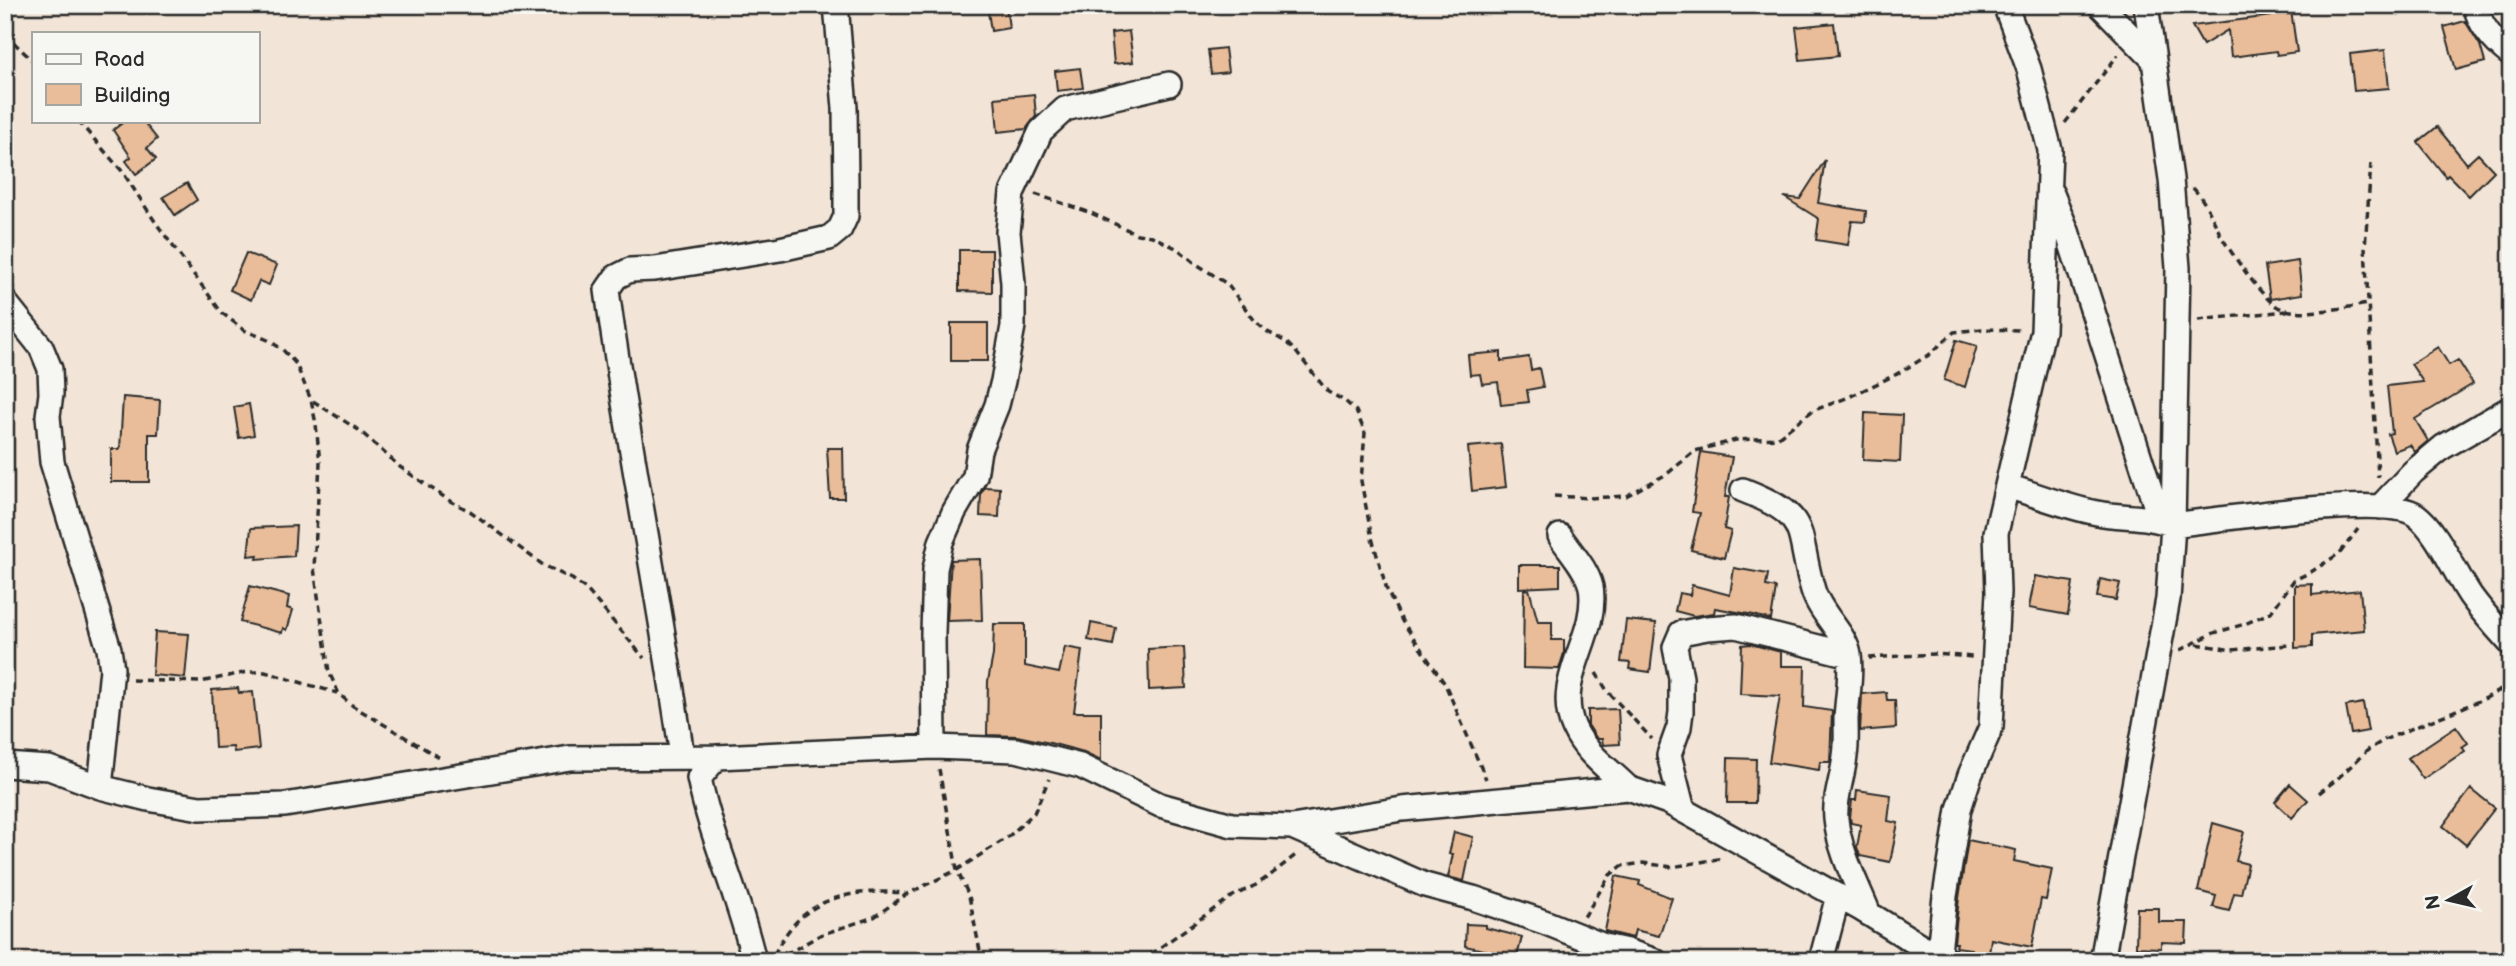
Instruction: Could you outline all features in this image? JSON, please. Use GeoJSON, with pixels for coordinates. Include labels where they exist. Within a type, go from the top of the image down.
{"type":"FeatureCollection","features":[{"type":"Feature","properties":{"kind":"street"},"geometry":{"type":"LineString","coordinates":[[682,756],[626,426],[607,290],[616,277],[630,270],[780,249],[829,238],[840,229],[846,216],[846,160],[845,108],[836,5]]}},
{"type":"Feature","properties":{"kind":"street"},"geometry":{"type":"LineString","coordinates":[[1560,537],[1590,585],[1591,600],[1582,648],[1571,673],[1568,695],[1569,713],[1574,728],[1595,757],[1628,788],[1683,810],[1838,896],[1942,959],[1945,896],[1959,809],[1970,775],[1991,727],[1998,592],[1996,533],[2043,331],[2050,150],[2029,69],[2005,5]]}},
{"type":"Feature","properties":{"kind":"street"},"geometry":{"type":"LineString","coordinates":[[2100,5],[2152,58]]}},
{"type":"Feature","properties":{"kind":"street"},"geometry":{"type":"LineString","coordinates":[[2102,961],[2168,599],[2167,522],[2178,268],[2171,179],[2146,5]]}},
{"type":"Feature","properties":{"kind":"street"},"geometry":{"type":"LineString","coordinates":[[2475,5],[2485,29],[2511,55]]}},
{"type":"Feature","properties":{"kind":"street"},"geometry":{"type":"LineString","coordinates":[[934,747],[933,633],[936,569],[941,542],[954,512],[975,476],[979,450],[997,405],[1003,381],[1013,326],[1013,283],[1008,232],[1012,193],[1041,131],[1065,109],[1169,84]]}},
{"type":"Feature","properties":{"kind":"street"},"geometry":{"type":"LineString","coordinates":[[2049,186],[2167,522]]}},
{"type":"Feature","properties":{"kind":"street"},"geometry":{"type":"LineString","coordinates":[[5,302],[41,347],[50,369],[48,416],[52,463],[109,649],[112,668],[100,787]]}},
{"type":"Feature","properties":{"kind":"street"},"geometry":{"type":"LineString","coordinates":[[2375,507],[2443,447],[2508,412]]}},
{"type":"Feature","properties":{"kind":"street"},"geometry":{"type":"LineString","coordinates":[[2007,486],[2096,513],[2167,522],[2342,506],[2408,510],[2418,516],[2427,527],[2471,596],[2511,644]]}},
{"type":"Feature","properties":{"kind":"street"},"geometry":{"type":"LineString","coordinates":[[1743,490],[1768,499],[1794,519],[1801,531],[1813,591],[1819,606],[1846,645],[1849,662],[1846,755],[1836,816],[1840,842],[1869,914]]}},
{"type":"Feature","properties":{"kind":"street"},"geometry":{"type":"LineString","coordinates":[[1683,810],[1669,755],[1679,727],[1681,712],[1681,678],[1675,647],[1681,633],[1736,626],[1766,632],[1849,662]]}},
{"type":"Feature","properties":{"kind":"street"},"geometry":{"type":"LineString","coordinates":[[5,765],[50,768],[100,787],[200,808],[285,805],[570,758],[717,757],[934,747],[1016,750],[1095,772],[1160,805],[1232,825],[1292,827],[1402,810],[1628,788]]}},
{"type":"Feature","properties":{"kind":"street"},"geometry":{"type":"LineString","coordinates":[[717,757],[699,778],[720,855],[746,926],[765,959]]}},
{"type":"Feature","properties":{"kind":"street"},"geometry":{"type":"LineString","coordinates":[[1292,827],[1425,885],[1473,898],[1604,946],[1655,961]]}},
{"type":"Feature","properties":{"kind":"street"},"geometry":{"type":"LineString","coordinates":[[1821,961],[1838,896]]}},
{"type":"Feature","properties":{"kind":"path"},"geometry":{"type":"LineString","coordinates":[[5,34],[32,60]]}},
{"type":"Feature","properties":{"kind":"path"},"geometry":{"type":"LineString","coordinates":[[2050,150],[2068,116],[2133,37]]}},
{"type":"Feature","properties":{"kind":"path"},"geometry":{"type":"LineString","coordinates":[[79,122],[122,171],[222,313],[238,326],[282,349],[296,364],[311,400],[320,463],[314,551],[315,582],[329,672],[339,694]]}},
{"type":"Feature","properties":{"kind":"path"},"geometry":{"type":"LineString","coordinates":[[2155,660],[2214,633],[2245,624],[2271,612],[2294,580],[2340,554],[2375,507],[2365,247],[2371,163]]}},
{"type":"Feature","properties":{"kind":"path"},"geometry":{"type":"LineString","coordinates":[[2171,179],[2191,186],[2205,200],[2226,244],[2242,265],[2276,306],[2290,311]]}},
{"type":"Feature","properties":{"kind":"path"},"geometry":{"type":"LineString","coordinates":[[1012,193],[1026,192],[1047,197],[1137,234],[1152,236],[1178,249],[1202,269],[1227,284],[1255,321],[1266,331],[1286,342],[1328,392],[1356,411],[1365,433],[1361,481],[1372,538],[1387,590],[1402,621],[1445,684],[1494,800]]}},
{"type":"Feature","properties":{"kind":"path"},"geometry":{"type":"LineString","coordinates":[[2177,322],[2369,304]]}},
{"type":"Feature","properties":{"kind":"path"},"geometry":{"type":"LineString","coordinates":[[1554,496],[1626,496],[1667,474],[1695,451],[1736,440],[1777,438],[1812,411],[1895,375],[1929,355],[1954,332],[1982,329],[2043,331]]}},
{"type":"Feature","properties":{"kind":"path"},"geometry":{"type":"LineString","coordinates":[[311,400],[360,431],[400,467],[450,501],[470,511],[543,565],[586,589],[648,663],[671,681]]}},
{"type":"Feature","properties":{"kind":"path"},"geometry":{"type":"LineString","coordinates":[[2195,644],[2232,650],[2290,645]]}},
{"type":"Feature","properties":{"kind":"path"},"geometry":{"type":"LineString","coordinates":[[1849,662],[1877,656],[1935,654],[1978,658],[1996,647]]}},
{"type":"Feature","properties":{"kind":"path"},"geometry":{"type":"LineString","coordinates":[[1582,648],[1608,692],[1669,755]]}},
{"type":"Feature","properties":{"kind":"path"},"geometry":{"type":"LineString","coordinates":[[109,685],[145,679],[200,682],[247,672],[265,672],[339,694],[374,720],[439,757],[461,775]]}},
{"type":"Feature","properties":{"kind":"path"},"geometry":{"type":"LineString","coordinates":[[2319,793],[2368,750],[2384,740],[2486,698],[2511,684]]}},
{"type":"Feature","properties":{"kind":"path"},"geometry":{"type":"LineString","coordinates":[[934,747],[957,870],[969,897],[982,961]]}},
{"type":"Feature","properties":{"kind":"path"},"geometry":{"type":"LineString","coordinates":[[765,959],[792,951],[820,934],[874,917],[907,894],[957,870],[1009,838],[1034,813],[1048,780],[1063,761]]}},
{"type":"Feature","properties":{"kind":"path"},"geometry":{"type":"LineString","coordinates":[[1141,961],[1231,897],[1272,874],[1305,847],[1314,836]]}},
{"type":"Feature","properties":{"kind":"path"},"geometry":{"type":"LineString","coordinates":[[1574,933],[1610,875],[1622,866],[1643,863],[1672,867],[1697,864],[1755,850]]}},
{"type":"Feature","properties":{"kind":"path"},"geometry":{"type":"LineString","coordinates":[[765,959],[794,922],[811,908],[848,895],[884,891],[907,894]]}},
{"type":"Feature","properties":{"kind":"building"},"geometry":{"type":"Polygon","coordinates":[[[987,5],[1006,5],[1009,28],[991,31],[987,5]]]}},
{"type":"Feature","properties":{"kind":"building"},"geometry":{"type":"Polygon","coordinates":[[[2291,10],[2297,52],[2277,55],[2276,51],[2231,57],[2228,30],[2203,45],[2192,26],[2271,16],[2271,13],[2291,10]]]}},
{"type":"Feature","properties":{"kind":"building"},"geometry":{"type":"Polygon","coordinates":[[[2465,21],[2480,45],[2485,62],[2456,70],[2444,27],[2465,21]]]}},
{"type":"Feature","properties":{"kind":"building"},"geometry":{"type":"Polygon","coordinates":[[[1834,23],[1838,56],[1800,60],[1796,27],[1834,23]]]}},
{"type":"Feature","properties":{"kind":"building"},"geometry":{"type":"Polygon","coordinates":[[[1129,31],[1133,62],[1114,64],[1111,33],[1129,31]]]}},
{"type":"Feature","properties":{"kind":"building"},"geometry":{"type":"Polygon","coordinates":[[[1225,48],[1228,72],[1211,74],[1208,50],[1225,48]]]}},
{"type":"Feature","properties":{"kind":"building"},"geometry":{"type":"Polygon","coordinates":[[[2385,50],[2389,88],[2354,91],[2350,54],[2385,50]]]}},
{"type":"Feature","properties":{"kind":"building"},"geometry":{"type":"Polygon","coordinates":[[[1080,68],[1083,88],[1057,91],[1055,71],[1080,68]]]}},
{"type":"Feature","properties":{"kind":"building"},"geometry":{"type":"Polygon","coordinates":[[[1034,94],[1036,116],[1026,129],[998,132],[995,98],[1034,94]]]}},
{"type":"Feature","properties":{"kind":"building"},"geometry":{"type":"Polygon","coordinates":[[[124,122],[144,122],[157,139],[147,148],[156,159],[136,174],[126,161],[131,157],[113,130],[124,122]]]}},
{"type":"Feature","properties":{"kind":"building"},"geometry":{"type":"Polygon","coordinates":[[[2437,127],[2467,164],[2478,154],[2494,171],[2469,196],[2448,175],[2446,177],[2418,142],[2437,127]]]}},
{"type":"Feature","properties":{"kind":"building"},"geometry":{"type":"Polygon","coordinates":[[[1825,160],[1818,203],[1866,211],[1865,222],[1852,221],[1848,245],[1816,240],[1819,219],[1784,197],[1800,199],[1825,160]]]}},
{"type":"Feature","properties":{"kind":"building"},"geometry":{"type":"Polygon","coordinates":[[[187,183],[197,200],[175,215],[163,197],[187,183]]]}},
{"type":"Feature","properties":{"kind":"building"},"geometry":{"type":"Polygon","coordinates":[[[959,250],[992,250],[992,292],[959,291],[959,250]]]}},
{"type":"Feature","properties":{"kind":"building"},"geometry":{"type":"Polygon","coordinates":[[[246,253],[277,265],[269,285],[259,281],[251,300],[230,290],[246,253]]]}},
{"type":"Feature","properties":{"kind":"building"},"geometry":{"type":"Polygon","coordinates":[[[2298,261],[2302,294],[2270,299],[2265,266],[2298,261]]]}},
{"type":"Feature","properties":{"kind":"building"},"geometry":{"type":"Polygon","coordinates":[[[951,323],[988,323],[988,361],[951,361],[951,323]]]}},
{"type":"Feature","properties":{"kind":"building"},"geometry":{"type":"Polygon","coordinates":[[[1956,340],[1977,346],[1965,387],[1944,380],[1956,340]]]}},
{"type":"Feature","properties":{"kind":"building"},"geometry":{"type":"Polygon","coordinates":[[[2438,347],[2449,365],[2458,360],[2473,384],[2415,419],[2428,441],[2415,452],[2410,445],[2394,451],[2388,434],[2392,433],[2387,386],[2423,382],[2411,364],[2438,347]]]}},
{"type":"Feature","properties":{"kind":"building"},"geometry":{"type":"Polygon","coordinates":[[[1501,352],[1501,361],[1529,357],[1531,370],[1539,368],[1543,387],[1527,390],[1529,402],[1501,405],[1498,382],[1482,384],[1480,374],[1470,375],[1468,355],[1501,352]]]}},
{"type":"Feature","properties":{"kind":"building"},"geometry":{"type":"Polygon","coordinates":[[[123,397],[160,400],[158,434],[149,434],[149,482],[111,482],[111,449],[120,449],[123,397]]]}},
{"type":"Feature","properties":{"kind":"building"},"geometry":{"type":"Polygon","coordinates":[[[249,404],[254,435],[239,438],[234,407],[249,404]]]}},
{"type":"Feature","properties":{"kind":"building"},"geometry":{"type":"Polygon","coordinates":[[[1865,413],[1902,415],[1900,462],[1863,460],[1865,413]]]}},
{"type":"Feature","properties":{"kind":"building"},"geometry":{"type":"Polygon","coordinates":[[[1501,444],[1506,487],[1472,491],[1468,447],[1501,444]]]}},
{"type":"Feature","properties":{"kind":"building"},"geometry":{"type":"Polygon","coordinates":[[[827,448],[843,448],[844,498],[830,498],[827,448]]]}},
{"type":"Feature","properties":{"kind":"building"},"geometry":{"type":"Polygon","coordinates":[[[1701,452],[1732,457],[1725,497],[1729,497],[1724,529],[1731,531],[1724,558],[1691,550],[1700,513],[1692,512],[1701,452]]]}},
{"type":"Feature","properties":{"kind":"building"},"geometry":{"type":"Polygon","coordinates":[[[985,487],[1000,488],[999,517],[980,516],[981,493],[985,487]]]}},
{"type":"Feature","properties":{"kind":"building"},"geometry":{"type":"Polygon","coordinates":[[[296,526],[294,556],[257,559],[258,555],[248,556],[251,528],[296,526]]]}},
{"type":"Feature","properties":{"kind":"building"},"geometry":{"type":"Polygon","coordinates":[[[980,559],[982,620],[947,621],[951,560],[980,559]]]}},
{"type":"Feature","properties":{"kind":"building"},"geometry":{"type":"Polygon","coordinates":[[[1519,565],[1560,565],[1560,586],[1519,588],[1519,565]]]}},
{"type":"Feature","properties":{"kind":"building"},"geometry":{"type":"Polygon","coordinates":[[[1734,568],[1768,574],[1766,586],[1776,588],[1771,620],[1715,608],[1714,613],[1694,616],[1675,611],[1679,593],[1690,595],[1692,585],[1730,595],[1734,568]]]}},
{"type":"Feature","properties":{"kind":"building"},"geometry":{"type":"Polygon","coordinates":[[[2035,576],[2073,582],[2068,615],[2029,608],[2035,576]]]}},
{"type":"Feature","properties":{"kind":"building"},"geometry":{"type":"Polygon","coordinates":[[[2100,579],[2120,583],[2116,600],[2097,597],[2100,579]]]}},
{"type":"Feature","properties":{"kind":"building"},"geometry":{"type":"Polygon","coordinates":[[[2312,584],[2312,595],[2360,590],[2364,630],[2312,635],[2312,647],[2295,648],[2295,585],[2312,584]]]}},
{"type":"Feature","properties":{"kind":"building"},"geometry":{"type":"Polygon","coordinates":[[[250,586],[289,596],[287,608],[293,610],[287,630],[283,628],[282,633],[240,622],[250,586]]]}},
{"type":"Feature","properties":{"kind":"building"},"geometry":{"type":"Polygon","coordinates":[[[1529,589],[1538,622],[1552,622],[1552,640],[1564,640],[1564,653],[1559,669],[1523,668],[1524,590],[1529,589]]]}},
{"type":"Feature","properties":{"kind":"building"},"geometry":{"type":"Polygon","coordinates":[[[1626,620],[1656,623],[1650,672],[1629,669],[1630,663],[1621,662],[1626,620]]]}},
{"type":"Feature","properties":{"kind":"building"},"geometry":{"type":"Polygon","coordinates":[[[1091,623],[1116,628],[1113,645],[1088,640],[1091,623]]]}},
{"type":"Feature","properties":{"kind":"building"},"geometry":{"type":"Polygon","coordinates":[[[994,624],[1025,624],[1025,666],[1059,673],[1065,647],[1082,650],[1074,712],[1101,712],[1101,760],[1084,752],[1050,743],[1017,736],[987,735],[988,681],[993,655],[994,624]]]}},
{"type":"Feature","properties":{"kind":"building"},"geometry":{"type":"Polygon","coordinates":[[[155,632],[189,634],[185,678],[152,675],[155,632]]]}},
{"type":"Feature","properties":{"kind":"building"},"geometry":{"type":"Polygon","coordinates":[[[1750,644],[1781,652],[1781,666],[1805,666],[1804,707],[1832,711],[1830,762],[1820,762],[1819,770],[1769,762],[1780,696],[1740,694],[1742,645],[1750,644]]]}},
{"type":"Feature","properties":{"kind":"building"},"geometry":{"type":"Polygon","coordinates":[[[1184,647],[1186,688],[1149,690],[1148,649],[1184,647]]]}},
{"type":"Feature","properties":{"kind":"building"},"geometry":{"type":"Polygon","coordinates":[[[238,688],[239,693],[253,692],[259,749],[234,752],[233,747],[215,748],[212,690],[238,688]]]}},
{"type":"Feature","properties":{"kind":"building"},"geometry":{"type":"Polygon","coordinates":[[[1886,692],[1887,700],[1895,700],[1896,728],[1860,731],[1862,694],[1886,692]]]}},
{"type":"Feature","properties":{"kind":"building"},"geometry":{"type":"Polygon","coordinates":[[[2363,703],[2368,731],[2351,734],[2346,706],[2363,703]]]}},
{"type":"Feature","properties":{"kind":"building"},"geometry":{"type":"Polygon","coordinates":[[[1618,709],[1620,744],[1603,745],[1602,739],[1597,739],[1588,725],[1588,710],[1618,709]]]}},
{"type":"Feature","properties":{"kind":"building"},"geometry":{"type":"Polygon","coordinates":[[[2456,726],[2468,743],[2462,747],[2465,751],[2423,779],[2408,758],[2456,726]]]}},
{"type":"Feature","properties":{"kind":"building"},"geometry":{"type":"Polygon","coordinates":[[[1728,758],[1756,759],[1755,803],[1727,803],[1728,758]]]}},
{"type":"Feature","properties":{"kind":"building"},"geometry":{"type":"Polygon","coordinates":[[[2290,784],[2308,800],[2292,818],[2275,802],[2290,784]]]}},
{"type":"Feature","properties":{"kind":"building"},"geometry":{"type":"Polygon","coordinates":[[[2471,789],[2495,808],[2466,845],[2443,826],[2471,789]]]}},
{"type":"Feature","properties":{"kind":"building"},"geometry":{"type":"Polygon","coordinates":[[[1857,790],[1891,795],[1888,821],[1898,823],[1890,862],[1860,856],[1857,847],[1861,825],[1851,823],[1850,818],[1852,800],[1856,800],[1857,790]]]}},
{"type":"Feature","properties":{"kind":"building"},"geometry":{"type":"Polygon","coordinates":[[[2213,823],[2244,832],[2236,861],[2248,864],[2241,894],[2234,893],[2229,911],[2213,907],[2216,896],[2198,891],[2213,823]]]}},
{"type":"Feature","properties":{"kind":"building"},"geometry":{"type":"Polygon","coordinates":[[[1454,832],[1473,837],[1464,881],[1448,877],[1454,832]]]}},
{"type":"Feature","properties":{"kind":"building"},"geometry":{"type":"Polygon","coordinates":[[[1968,840],[2016,850],[2014,861],[2052,869],[2046,900],[2041,899],[2032,947],[1991,939],[1988,961],[1969,961],[1971,949],[1956,947],[1957,943],[1954,943],[1959,898],[1968,840]]]}},
{"type":"Feature","properties":{"kind":"building"},"geometry":{"type":"Polygon","coordinates":[[[1616,876],[1640,881],[1639,885],[1672,898],[1659,936],[1635,930],[1633,938],[1605,931],[1616,876]]]}},
{"type":"Feature","properties":{"kind":"building"},"geometry":{"type":"Polygon","coordinates":[[[2137,908],[2159,908],[2159,922],[2187,922],[2186,943],[2161,942],[2161,948],[2136,947],[2137,908]]]}},
{"type":"Feature","properties":{"kind":"building"},"geometry":{"type":"Polygon","coordinates":[[[1466,924],[1486,925],[1486,928],[1522,937],[1517,957],[1465,946],[1466,924]]]}}]}
